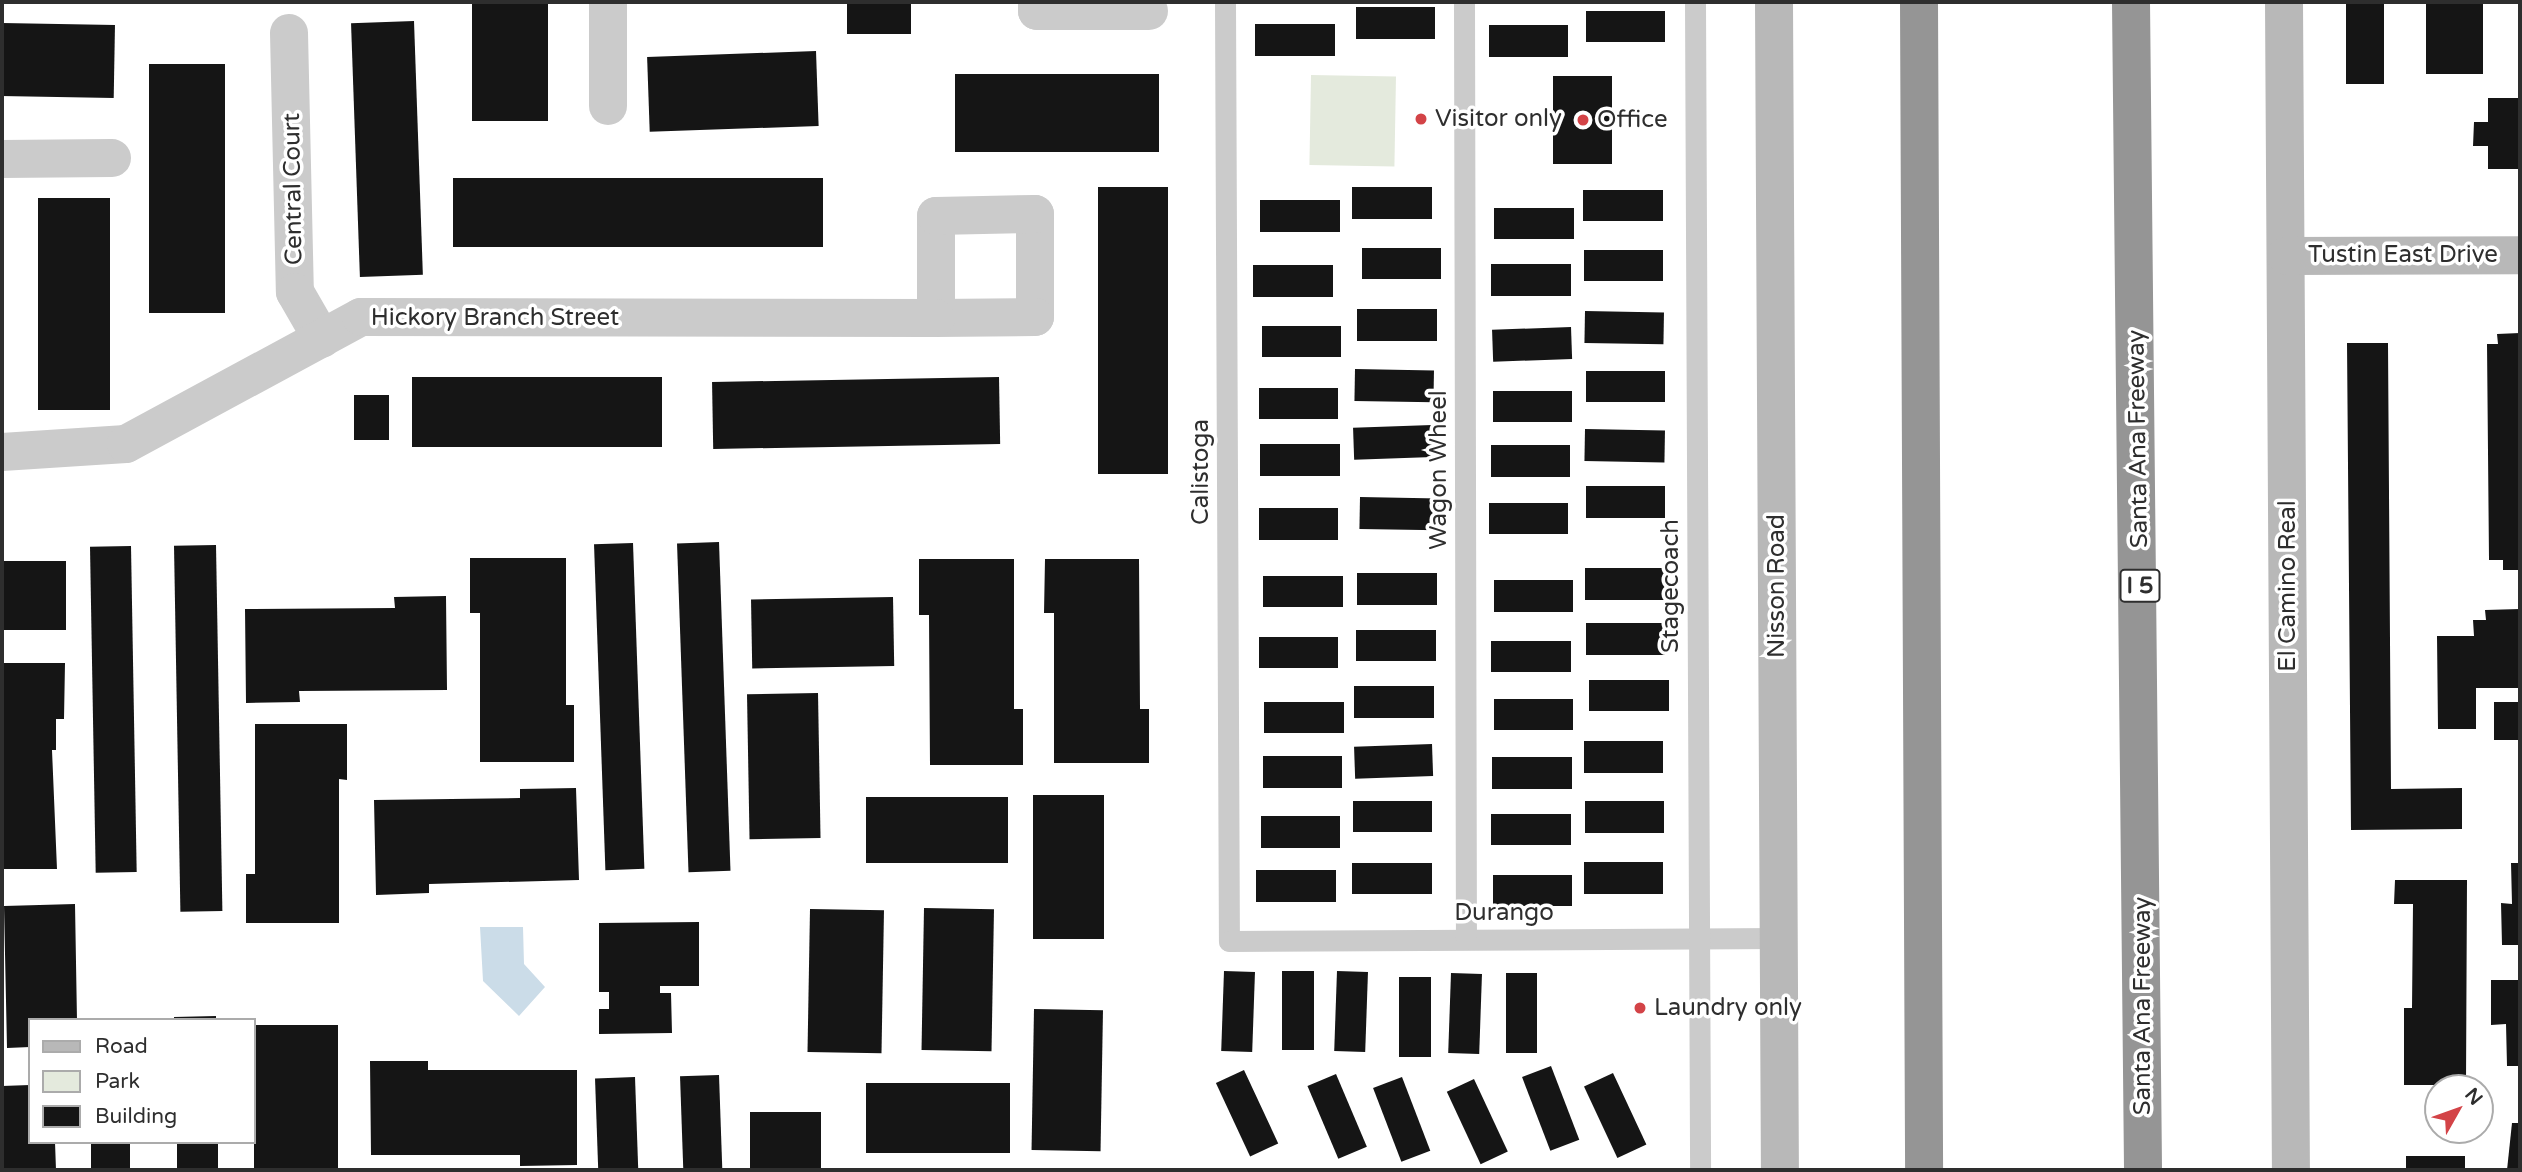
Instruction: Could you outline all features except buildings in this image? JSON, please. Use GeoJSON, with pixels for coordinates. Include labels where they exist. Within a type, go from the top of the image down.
{"type":"FeatureCollection","features":[{"type":"Feature","properties":{"kind":"highway"},"geometry":{"type":"LineString","coordinates":[[1919,2],[1924,1170]]}},
{"type":"Feature","properties":{"kind":"highway","name":"Santa Ana Freeway"},"geometry":{"type":"LineString","coordinates":[[2131,2],[2143,1170]]}},
{"type":"Feature","properties":{"kind":"street"},"geometry":{"type":"LineString","coordinates":[[608,2],[608,106]]}},
{"type":"Feature","properties":{"kind":"street"},"geometry":{"type":"LineString","coordinates":[[1037,2],[1037,11],[1149,11]]}},
{"type":"Feature","properties":{"kind":"street","name":"Nisson Road"},"geometry":{"type":"LineString","coordinates":[[1774,2],[1780,1170]]}},
{"type":"Feature","properties":{"kind":"street","name":"El Camino Real"},"geometry":{"type":"LineString","coordinates":[[2284,2],[2291,1170]]}},
{"type":"Feature","properties":{"kind":"street","name":"Central Court"},"geometry":{"type":"LineString","coordinates":[[289,33],[295,292],[322,339]]}},
{"type":"Feature","properties":{"kind":"street"},"geometry":{"type":"LineString","coordinates":[[2,159],[112,158]]}},
{"type":"Feature","properties":{"kind":"street","name":"Tustin East Drive"},"geometry":{"type":"LineString","coordinates":[[2286,256],[2520,255]]}},
{"type":"Feature","properties":{"kind":"street","name":"Hickory Branch Street"},"geometry":{"type":"LineString","coordinates":[[2,452],[126,444],[361,317],[936,318]]}},
{"type":"Feature","properties":{"kind":"lane","name":"Calistoga"},"geometry":{"type":"LineString","coordinates":[[1225,2],[1229,941]]}},
{"type":"Feature","properties":{"kind":"lane","name":"Wagon Wheel"},"geometry":{"type":"LineString","coordinates":[[1464,2],[1466,939]]}},
{"type":"Feature","properties":{"kind":"lane","name":"Stagecoach"},"geometry":{"type":"LineString","coordinates":[[1695,2],[1700,1170]]}},
{"type":"Feature","properties":{"kind":"lane","name":"Durango"},"geometry":{"type":"LineString","coordinates":[[1229,941],[1779,938]]}},
{"type":"Feature","properties":{"kind":"green space"},"geometry":{"type":"Polygon","coordinates":[[[1311,75],[1396,76],[1394,166],[1309,165],[1311,75]]]}},
{"type":"Feature","properties":{"kind":"water"},"geometry":{"type":"Polygon","coordinates":[[[480,927],[523,927],[524,964],[545,987],[519,1016],[483,981],[480,927]]]}},
{"type":"Feature","properties":{"kind":"place","name":"Visitor only"},"geometry":{"type":"Point","coordinates":[1421,119]}},
{"type":"Feature","properties":{"kind":"place","name":"Office"},"geometry":{"type":"Point","coordinates":[1583,120]}},
{"type":"Feature","properties":{"kind":"place","name":"Laundry only"},"geometry":{"type":"Point","coordinates":[1640,1008]}}]}
